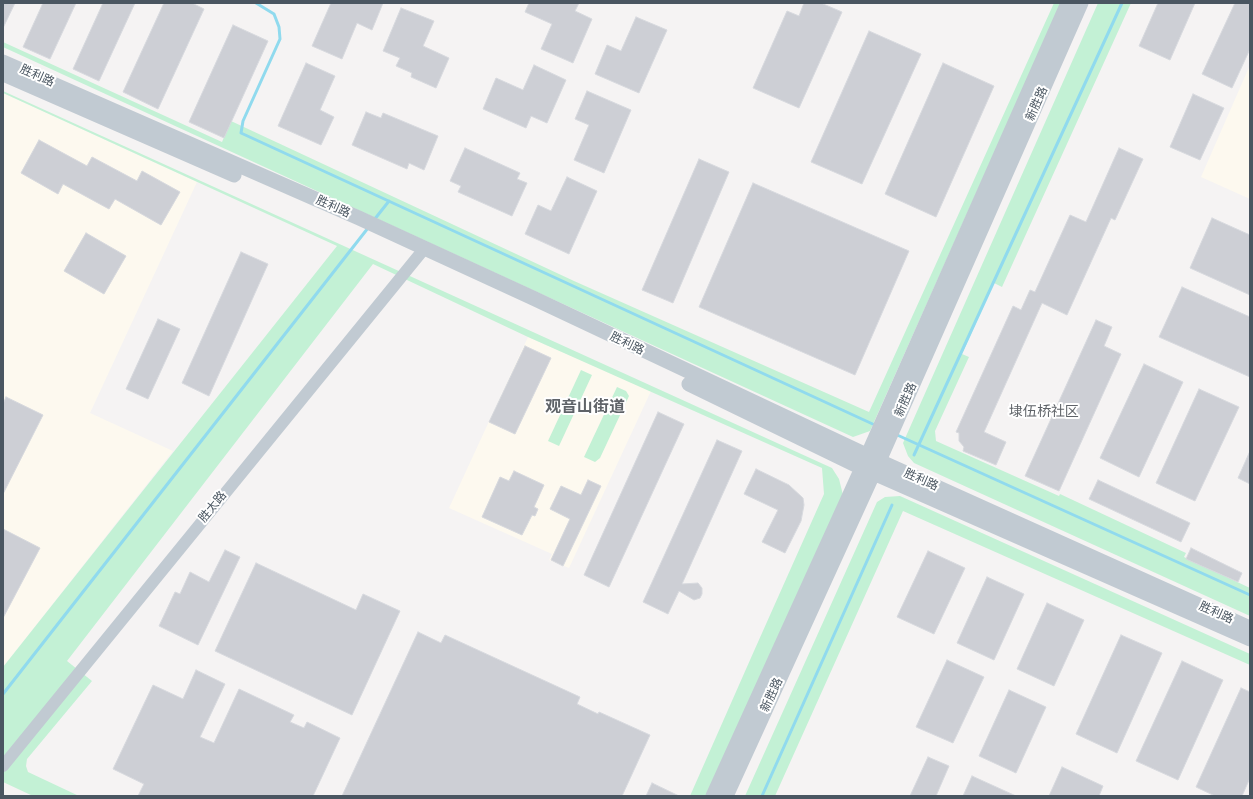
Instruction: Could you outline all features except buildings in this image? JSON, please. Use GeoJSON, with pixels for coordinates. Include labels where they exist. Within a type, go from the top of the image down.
{"type":"FeatureCollection","features":[{"type":"Feature","properties":{"kind":"street","name":"新胜路"},"geometry":{"type":"LineString","coordinates":[[726,796],[1068,3]]}},
{"type":"Feature","properties":{"kind":"street","name":"新胜路"},"geometry":{"type":"LineString","coordinates":[[713,796],[870,465],[1081,3]]}},
{"type":"Feature","properties":{"kind":"street","name":"胜利路"},"geometry":{"type":"LineString","coordinates":[[3,62],[420,252],[870,465],[1250,639]]}},
{"type":"Feature","properties":{"kind":"street","name":"胜利路"},"geometry":{"type":"LineString","coordinates":[[3,74],[356,223]]}},
{"type":"Feature","properties":{"kind":"street","name":"胜太路"},"geometry":{"type":"LineString","coordinates":[[3,766],[420,252]]}},
{"type":"Feature","properties":{"kind":"street","name":"胜利路"},"geometry":{"type":"LineString","coordinates":[[870,465],[1250,628]]}},
{"type":"Feature","properties":{"kind":"shaded area"},"geometry":{"type":"Polygon","coordinates":[[[1250,65],[1250,199],[1201,177],[1250,65]]]}},
{"type":"Feature","properties":{"kind":"shaded area"},"geometry":{"type":"Polygon","coordinates":[[[3,93],[197,182],[90,413],[173,451],[3,667],[3,93]]]}},
{"type":"Feature","properties":{"kind":"shaded area"},"geometry":{"type":"Polygon","coordinates":[[[528,337],[651,391],[569,568],[549,560],[552,554],[449,508],[528,337]]]}},
{"type":"Feature","properties":{"kind":"green space"},"geometry":{"type":"Polygon","coordinates":[[[1054,3],[1061,3],[870,431],[853,437],[3,47],[3,42],[222,142],[231,121],[574,281],[869,412],[1054,3]]]}},
{"type":"Feature","properties":{"kind":"green space"},"geometry":{"type":"Polygon","coordinates":[[[1098,3],[1131,3],[1002,287],[994,283],[962,354],[969,357],[935,431],[936,441],[1059,496],[1060,494],[1186,553],[1184,557],[1250,588],[1250,616],[914,463],[908,456],[903,443],[1098,3]]]}},
{"type":"Feature","properties":{"kind":"green space"},"geometry":{"type":"Polygon","coordinates":[[[3,91],[832,468],[839,479],[843,495],[708,796],[690,796],[824,494],[822,468],[528,337],[373,264],[67,661],[92,681],[27,759],[26,766],[28,772],[79,796],[33,796],[3,782],[3,667],[337,246],[3,93],[3,91]]]}},
{"type":"Feature","properties":{"kind":"green space"},"geometry":{"type":"Polygon","coordinates":[[[581,370],[592,375],[559,446],[548,441],[581,370]]]}},
{"type":"Feature","properties":{"kind":"green space"},"geometry":{"type":"Polygon","coordinates":[[[617,387],[626,391],[629,396],[600,458],[595,462],[584,457],[617,387]]]}},
{"type":"Feature","properties":{"kind":"green space"},"geometry":{"type":"Polygon","coordinates":[[[900,496],[1250,654],[1250,665],[903,511],[775,796],[745,796],[877,502],[885,497],[900,496]]]}},
{"type":"Feature","properties":{"kind":"waterway"},"geometry":{"type":"LineString","coordinates":[[256,3],[274,14],[279,27],[280,39],[243,121],[241,133],[877,426]]}},
{"type":"Feature","properties":{"kind":"waterway"},"geometry":{"type":"LineString","coordinates":[[914,455],[1122,3]]}},
{"type":"Feature","properties":{"kind":"waterway"},"geometry":{"type":"LineString","coordinates":[[374,220],[389,201]]}},
{"type":"Feature","properties":{"kind":"waterway"},"geometry":{"type":"LineString","coordinates":[[3,694],[368,228]]}},
{"type":"Feature","properties":{"kind":"waterway"},"geometry":{"type":"LineString","coordinates":[[895,434],[1250,595]]}},
{"type":"Feature","properties":{"kind":"waterway"},"geometry":{"type":"LineString","coordinates":[[762,796],[892,505]]}},
{"type":"Feature","properties":{"kind":"district","name":"观音山街道"},"geometry":{"type":"Point","coordinates":[585,408]}},
{"type":"Feature","properties":{"kind":"district","name":"埭伍桥社区"},"geometry":{"type":"Point","coordinates":[1044,412]}}]}
